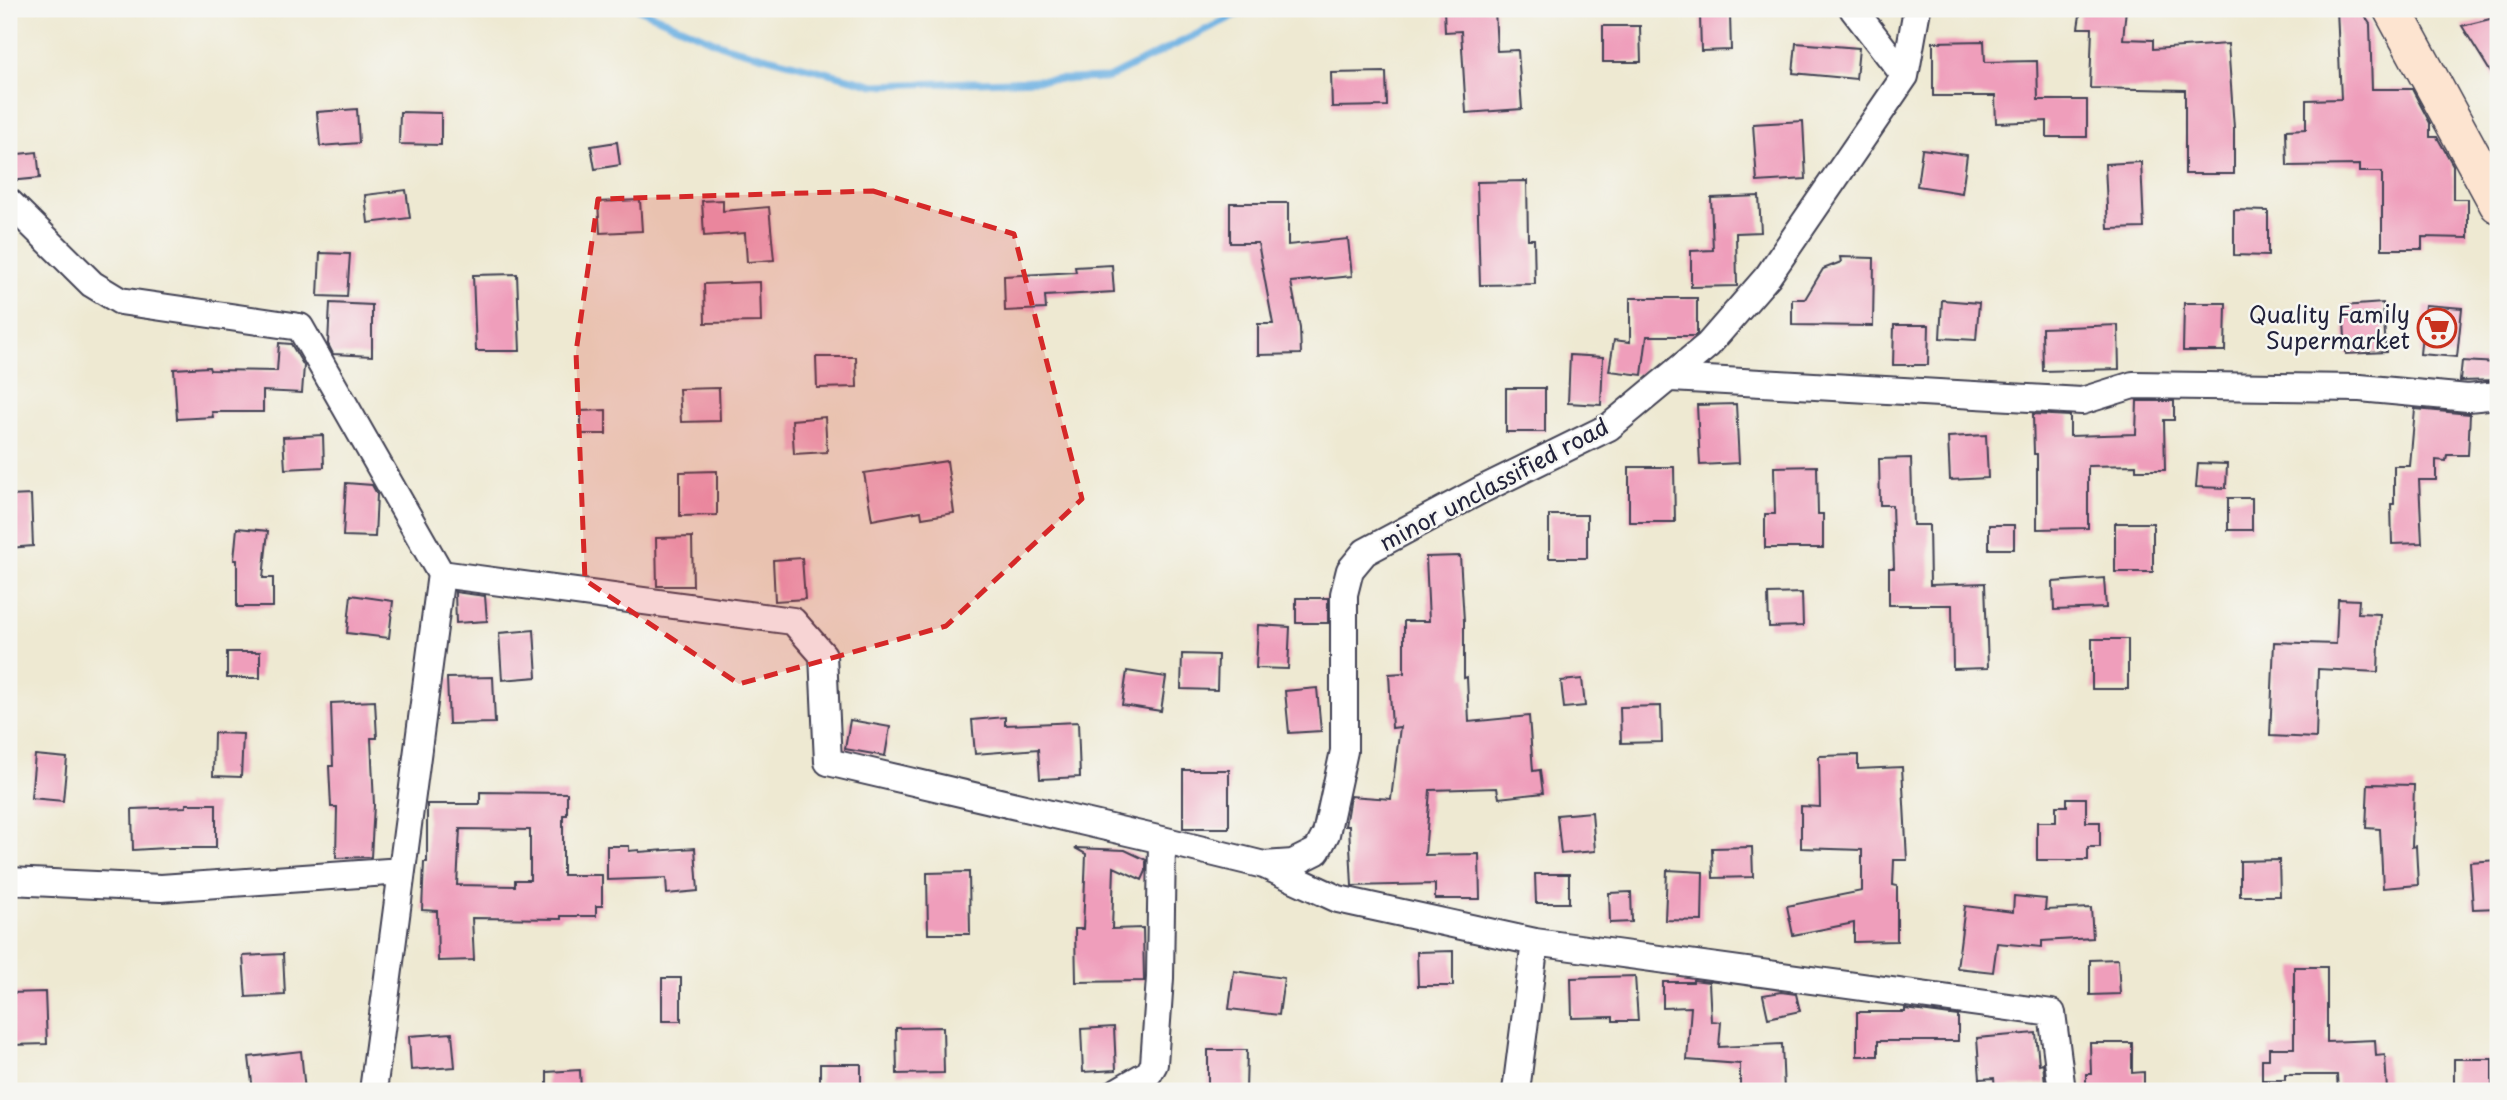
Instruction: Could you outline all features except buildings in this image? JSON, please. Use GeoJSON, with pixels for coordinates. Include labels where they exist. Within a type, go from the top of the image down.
{"type":"FeatureCollection","features":[{"type":"Feature","properties":{"kind":"main road"},"geometry":{"type":"LineString","coordinates":[[2392,9],[2498,204]]}},
{"type":"Feature","properties":{"kind":"street"},"geometry":{"type":"LineString","coordinates":[[1853,9],[1905,76]]}},
{"type":"Feature","properties":{"kind":"street"},"geometry":{"type":"LineString","coordinates":[[1905,76],[1917,9]]}},
{"type":"Feature","properties":{"kind":"street","name":"minor unclassified road"},"geometry":{"type":"LineString","coordinates":[[441,574],[793,621],[823,655],[828,762],[1264,865],[1293,863],[1317,851],[1326,834],[1343,751],[1344,594],[1350,570],[1365,552],[1479,491],[1609,427],[1671,378],[1708,345],[1768,276],[1905,76]]}},
{"type":"Feature","properties":{"kind":"street"},"geometry":{"type":"LineString","coordinates":[[9,202],[92,284],[120,301],[300,327],[441,574],[373,1091]]}},
{"type":"Feature","properties":{"kind":"street"},"geometry":{"type":"LineString","coordinates":[[1671,378],[2082,401],[2133,385],[2360,387],[2468,398],[2498,395]]}},
{"type":"Feature","properties":{"kind":"street"},"geometry":{"type":"LineString","coordinates":[[1118,1091],[1149,1073],[1154,1063],[1160,978],[1162,840]]}},
{"type":"Feature","properties":{"kind":"street"},"geometry":{"type":"LineString","coordinates":[[1264,865],[1338,899],[1535,942],[2052,1013],[2062,1091]]}},
{"type":"Feature","properties":{"kind":"street"},"geometry":{"type":"LineString","coordinates":[[9,881],[161,888],[402,871]]}},
{"type":"Feature","properties":{"kind":"street"},"geometry":{"type":"LineString","coordinates":[[1516,1091],[1535,942]]}},
{"type":"Feature","properties":{"kind":"highlighted area"},"geometry":{"type":"Polygon","coordinates":[[[873,191],[1014,234],[1082,499],[946,626],[739,684],[585,580],[576,352],[598,199],[873,191]]]}},
{"type":"Feature","properties":{"kind":"waterway"},"geometry":{"type":"LineString","coordinates":[[639,9],[725,46],[875,85],[1108,78],[1248,9]]}},
{"type":"Feature","properties":{"kind":"place","name":"Quality Family Supermarket"},"geometry":{"type":"Point","coordinates":[2437,328]}}]}
